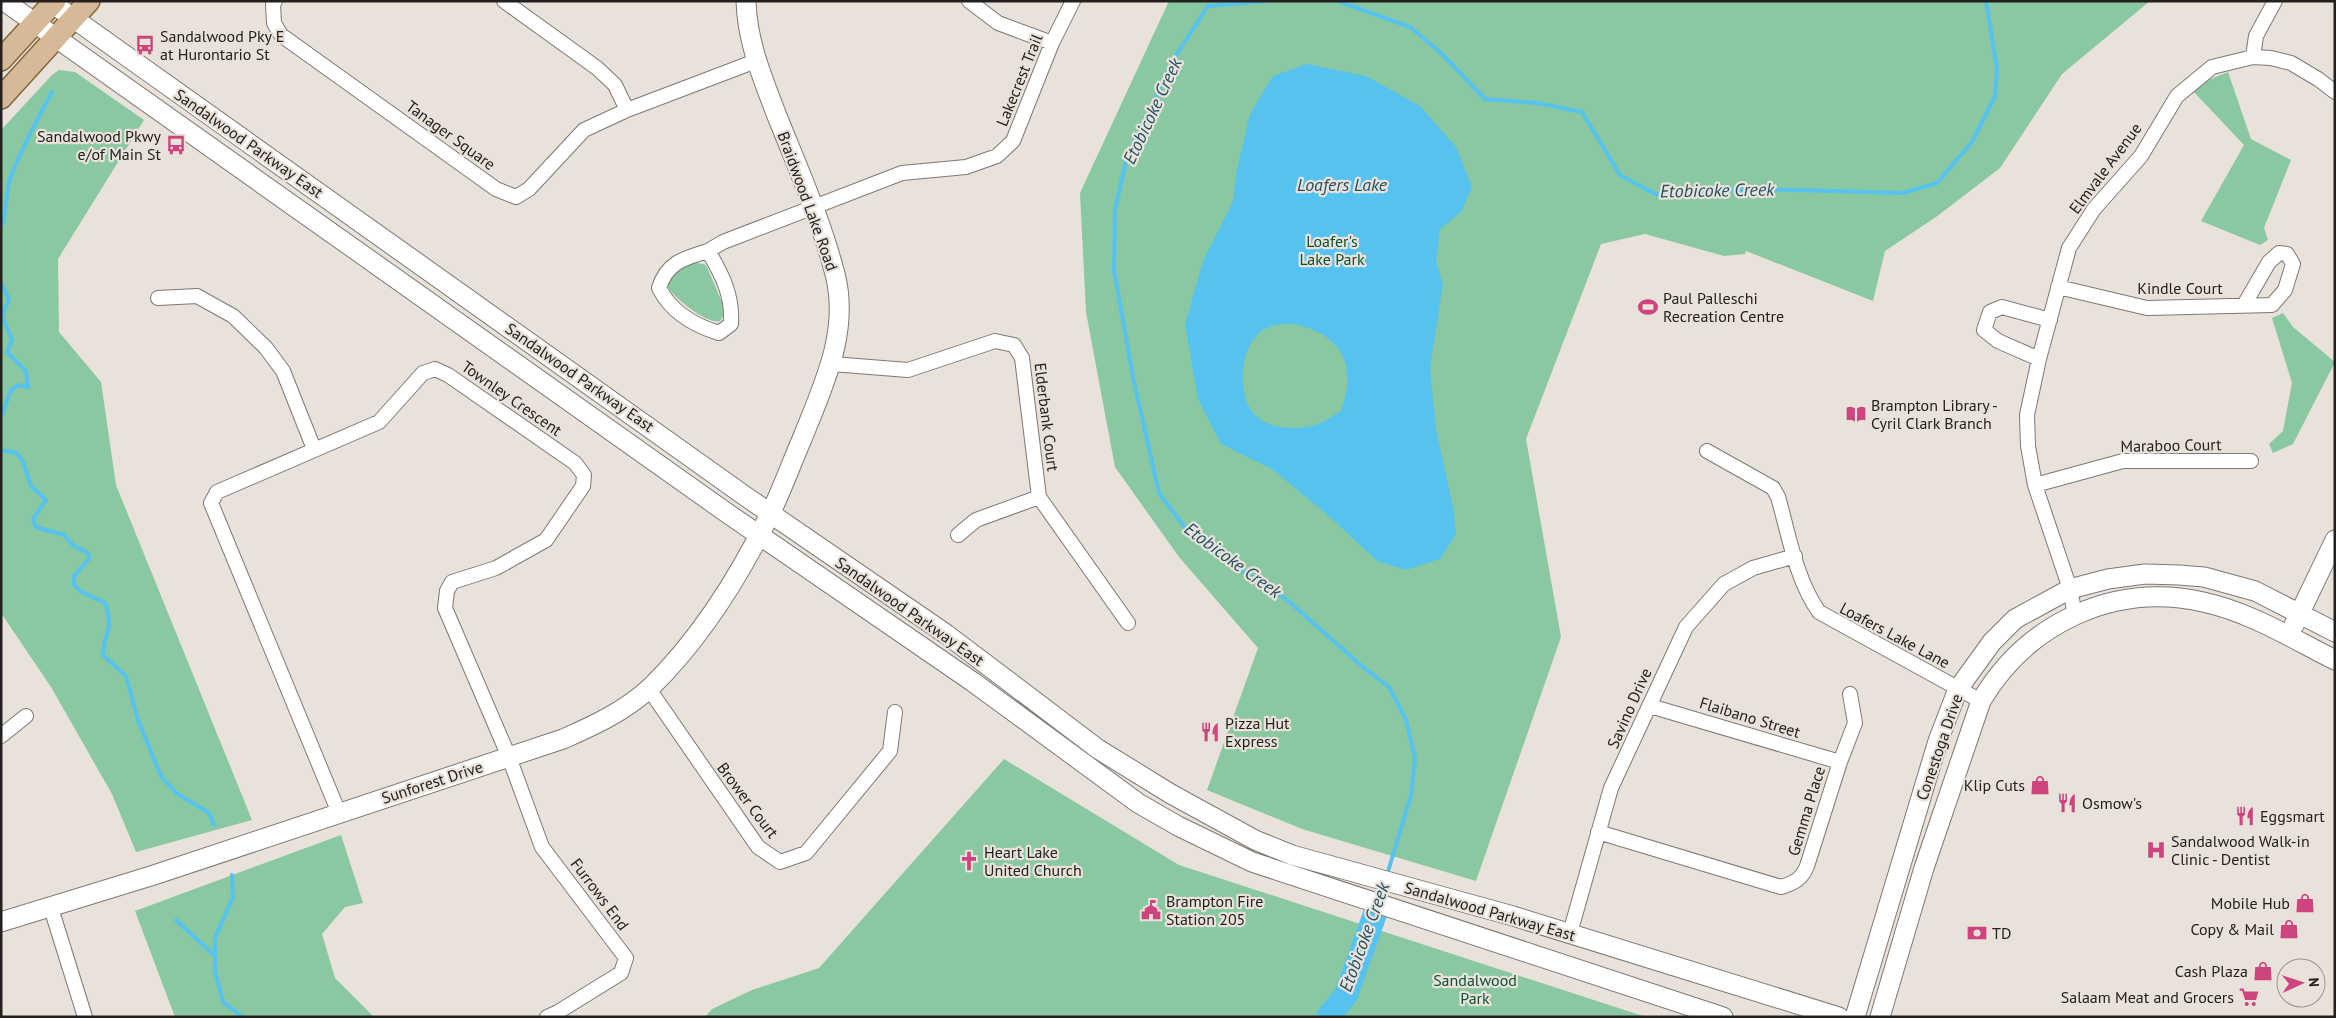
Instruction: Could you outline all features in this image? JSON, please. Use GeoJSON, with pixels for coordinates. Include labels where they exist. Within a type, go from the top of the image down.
{"type":"FeatureCollection","features":[{"type":"Feature","properties":{"kind":"main road","name":"Sandalwood Parkway East"},"geometry":{"type":"LineString","coordinates":[[4,1],[727,512],[973,682],[1138,803],[1247,860],[1723,1017]]}},
{"type":"Feature","properties":{"kind":"main road"},"geometry":{"type":"LineString","coordinates":[[1,98],[89,1]]}},
{"type":"Feature","properties":{"kind":"main road","name":"Braidwood Lake Road"},"geometry":{"type":"LineString","coordinates":[[746,1],[746,22],[756,62],[813,208],[837,284],[840,312],[832,364],[771,514]]}},
{"type":"Feature","properties":{"kind":"main road","name":"Sandalwood Parkway East"},"geometry":{"type":"LineString","coordinates":[[52,2],[771,514],[946,634],[1098,748],[1171,794],[1255,840],[1292,855],[1570,933],[1839,1017]]}},
{"type":"Feature","properties":{"kind":"main road"},"geometry":{"type":"LineString","coordinates":[[1,60],[52,2]]}},
{"type":"Feature","properties":{"kind":"main road","name":"Sunforest Drive"},"geometry":{"type":"LineString","coordinates":[[1,922],[51,908],[563,739],[614,716],[649,689],[669,669],[719,602],[771,514]]}},
{"type":"Feature","properties":{"kind":"main road"},"geometry":{"type":"LineString","coordinates":[[2289,635],[2335,540]]}},
{"type":"Feature","properties":{"kind":"main road","name":"Conestoga Drive"},"geometry":{"type":"LineString","coordinates":[[1856,1017],[1938,741],[1958,689],[1992,642],[2016,619],[2070,589],[2108,579],[2144,574],[2204,577],[2255,591],[2335,632]]}},
{"type":"Feature","properties":{"kind":"main road","name":"Conestoga Drive"},"geometry":{"type":"LineString","coordinates":[[1880,1017],[1924,868],[1980,701],[1994,678],[2011,659],[2056,623],[2115,602],[2164,596],[2204,602],[2289,635],[2335,660]]}},
{"type":"Feature","properties":{"kind":"main road"},"geometry":{"type":"LineString","coordinates":[[1902,860],[1924,868]]}},
{"type":"Feature","properties":{"kind":"street","name":"Tanager Square"},"geometry":{"type":"LineString","coordinates":[[276,1],[273,4],[274,23],[281,35],[496,189],[516,197],[529,189],[584,130],[627,110],[756,62]]}},
{"type":"Feature","properties":{"kind":"street"},"geometry":{"type":"LineString","coordinates":[[504,1],[597,68],[615,85],[627,110]]}},
{"type":"Feature","properties":{"kind":"street"},"geometry":{"type":"LineString","coordinates":[[969,1],[998,23],[1052,43]]}},
{"type":"Feature","properties":{"kind":"street","name":"Lakecrest Trail"},"geometry":{"type":"LineString","coordinates":[[708,251],[723,242],[902,173],[966,167],[998,156],[1013,141],[1052,43],[1073,1]]}},
{"type":"Feature","properties":{"kind":"street"},"geometry":{"type":"LineString","coordinates":[[2253,57],[2256,36],[2276,1]]}},
{"type":"Feature","properties":{"kind":"street","name":"Elmvale Avenue"},"geometry":{"type":"LineString","coordinates":[[2075,615],[2070,589],[2036,485],[2028,446],[2027,415],[2039,359],[2069,248],[2094,209],[2141,156],[2177,96],[2212,67],[2253,57],[2291,63],[2335,92]]}},
{"type":"Feature","properties":{"kind":"street"},"geometry":{"type":"LineString","coordinates":[[708,251],[722,274],[732,308],[731,324],[719,333],[696,326],[666,302],[659,288],[663,275],[680,259],[708,251]]}},
{"type":"Feature","properties":{"kind":"street","name":"Kindle Court"},"geometry":{"type":"LineString","coordinates":[[2058,287],[2147,308],[2244,305]]}},
{"type":"Feature","properties":{"kind":"street"},"geometry":{"type":"LineString","coordinates":[[158,298],[197,296],[233,316],[266,348],[283,371],[314,448]]}},
{"type":"Feature","properties":{"kind":"street"},"geometry":{"type":"LineString","coordinates":[[2039,359],[1998,342],[1984,330],[1990,312],[2002,307],[2050,320]]}},
{"type":"Feature","properties":{"kind":"street","name":"Elderbank Court"},"geometry":{"type":"LineString","coordinates":[[832,364],[908,370],[995,341],[1014,345],[1022,358],[1039,497],[1128,624]]}},
{"type":"Feature","properties":{"kind":"street","name":"Townley Crescent"},"geometry":{"type":"LineString","coordinates":[[339,813],[211,503],[217,492],[314,448],[379,422],[423,373],[434,369],[448,375],[568,458],[575,463],[584,475],[583,486],[546,540],[496,568],[452,582],[447,591],[445,608],[509,757]]}},
{"type":"Feature","properties":{"kind":"street","name":"Loafers Lake Lane"},"geometry":{"type":"LineString","coordinates":[[1707,451],[1773,488],[1778,497],[1794,556],[1810,600],[1819,612],[1980,701]]}},
{"type":"Feature","properties":{"kind":"street","name":"Maraboo Court"},"geometry":{"type":"LineString","coordinates":[[2036,485],[2123,461],[2251,461]]}},
{"type":"Feature","properties":{"kind":"street"},"geometry":{"type":"LineString","coordinates":[[958,535],[976,520],[1039,497]]}},
{"type":"Feature","properties":{"kind":"street","name":"Savino Drive"},"geometry":{"type":"LineString","coordinates":[[1570,933],[1611,788],[1686,627],[1724,584],[1753,568],[1794,556]]}},
{"type":"Feature","properties":{"kind":"street","name":"Brower Court"},"geometry":{"type":"LineString","coordinates":[[649,689],[758,847],[780,862],[806,853],[890,751],[895,712]]}},
{"type":"Feature","properties":{"kind":"street","name":"Gemma Place"},"geometry":{"type":"LineString","coordinates":[[1598,832],[1780,887],[1792,883],[1804,876],[1840,762],[1855,723],[1850,694]]}},
{"type":"Feature","properties":{"kind":"street","name":"Flaibano Street"},"geometry":{"type":"LineString","coordinates":[[1650,706],[1840,762]]}},
{"type":"Feature","properties":{"kind":"street"},"geometry":{"type":"LineString","coordinates":[[1,736],[26,716]]}},
{"type":"Feature","properties":{"kind":"street","name":"Furrows End"},"geometry":{"type":"LineString","coordinates":[[509,757],[542,847],[626,958],[621,972],[547,1017]]}},
{"type":"Feature","properties":{"kind":"street"},"geometry":{"type":"LineString","coordinates":[[51,908],[85,1017]]}},
{"type":"Feature","properties":{"kind":"green space","name":"Loafer's Lake Park"},"geometry":{"type":"Polygon","coordinates":[[[1169,1],[2150,1],[2062,74],[2000,168],[1936,217],[1885,251],[1873,301],[1746,251],[1745,254],[1724,256],[1645,234],[1601,244],[1526,439],[1561,637],[1476,881],[1302,829],[1207,790],[1258,648],[1179,557],[1115,467],[1086,312],[1080,193],[1169,1]]]}},
{"type":"Feature","properties":{"kind":"green space"},"geometry":{"type":"Polygon","coordinates":[[[59,70],[75,72],[144,120],[58,259],[59,332],[101,382],[116,485],[252,820],[136,852],[112,794],[51,687],[1,613],[1,130],[52,75],[59,70]]]}},
{"type":"Feature","properties":{"kind":"green space"},"geometry":{"type":"Polygon","coordinates":[[[2228,72],[2251,139],[2291,160],[2264,228],[2268,240],[2260,245],[2201,221],[2244,145],[2194,92],[2206,81],[2228,72]]]}},
{"type":"Feature","properties":{"kind":"green space"},"geometry":{"type":"Polygon","coordinates":[[[694,262],[706,265],[725,309],[725,314],[720,321],[708,319],[692,310],[677,298],[668,287],[674,274],[681,268],[694,262]]]}},
{"type":"Feature","properties":{"kind":"green space"},"geometry":{"type":"Polygon","coordinates":[[[2283,313],[2293,327],[2335,362],[2293,444],[2273,453],[2269,444],[2283,431],[2292,383],[2272,318],[2283,313]]]}},
{"type":"Feature","properties":{"kind":"green space","name":"Sandalwood Park"},"geometry":{"type":"Polygon","coordinates":[[[1004,759],[1179,865],[1646,1017],[705,1017],[712,1009],[752,990],[819,968],[1004,759]]]}},
{"type":"Feature","properties":{"kind":"green space"},"geometry":{"type":"Polygon","coordinates":[[[341,835],[363,903],[345,907],[322,934],[335,978],[374,1017],[175,1017],[135,911],[341,835]]]}},
{"type":"Feature","properties":{"kind":"water","name":"Loafers Lake"},"geometry":{"type":"Polygon","coordinates":[[[1307,64],[1366,76],[1420,106],[1456,147],[1472,187],[1461,212],[1440,229],[1436,262],[1443,284],[1430,368],[1436,429],[1453,507],[1456,534],[1440,559],[1406,570],[1377,561],[1330,517],[1272,469],[1221,444],[1198,399],[1185,325],[1203,261],[1233,202],[1236,174],[1250,114],[1273,76],[1307,64]],[[1293,324],[1273,326],[1258,334],[1251,344],[1243,369],[1243,383],[1249,407],[1262,421],[1284,428],[1307,427],[1322,423],[1341,411],[1346,394],[1346,366],[1334,343],[1310,328],[1293,324]]]}},
{"type":"Feature","properties":{"kind":"waterway","name":"Etobicoke Creek"},"geometry":{"type":"LineString","coordinates":[[1267,1],[1208,6],[1173,60],[1126,161],[1115,210],[1114,270],[1133,377],[1159,493],[1186,529],[1227,561],[1286,599],[1363,667],[1389,687],[1406,720],[1415,758],[1411,795],[1387,875]]}},
{"type":"Feature","properties":{"kind":"waterway","name":"Etobicoke Creek"},"geometry":{"type":"LineString","coordinates":[[1338,1],[1410,27],[1441,53],[1485,99],[1537,103],[1582,112],[1620,175],[1657,195],[1759,189],[1903,193],[1937,183],[1972,142],[1995,96],[1997,69],[1986,1]]}},
{"type":"Feature","properties":{"kind":"waterway"},"geometry":{"type":"LineString","coordinates":[[1,228],[7,191],[14,168],[52,92]]}},
{"type":"Feature","properties":{"kind":"waterway"},"geometry":{"type":"LineString","coordinates":[[1,283],[9,299],[2,316],[12,340],[7,352],[26,371],[28,387],[19,385],[11,390],[1,417]]}},
{"type":"Feature","properties":{"kind":"waterway"},"geometry":{"type":"LineString","coordinates":[[1,450],[17,453],[23,462],[31,486],[46,500],[33,519],[36,527],[64,535],[74,546],[88,553],[89,559],[74,576],[74,585],[80,591],[105,603],[109,626],[103,647],[103,655],[126,676],[138,720],[161,776],[176,793],[209,813],[214,825]]}},
{"type":"Feature","properties":{"kind":"waterway"},"geometry":{"type":"LineString","coordinates":[[232,875],[233,897],[215,938],[215,971],[223,1002],[243,1017]]}},
{"type":"Feature","properties":{"kind":"waterway","name":"Etobicoke Creek"},"geometry":{"type":"LineString","coordinates":[[1328,1017],[1346,995],[1375,914]]}},
{"type":"Feature","properties":{"kind":"waterway"},"geometry":{"type":"LineString","coordinates":[[176,920],[215,956]]}},
{"type":"Feature","properties":{"kind":"place","name":"Sandalwood Pky E at Hurontario St"},"geometry":{"type":"Point","coordinates":[145,45]}},
{"type":"Feature","properties":{"kind":"place","name":"Sandalwood Pkwy e/of Main St"},"geometry":{"type":"Point","coordinates":[176,145]}},
{"type":"Feature","properties":{"kind":"place","name":"Paul Palleschi Recreation Centre"},"geometry":{"type":"Point","coordinates":[1648,307]}},
{"type":"Feature","properties":{"kind":"place","name":"Brampton Library - Cyril Clark Branch"},"geometry":{"type":"Point","coordinates":[1856,414]}},
{"type":"Feature","properties":{"kind":"place","name":"Pizza Hut Express"},"geometry":{"type":"Point","coordinates":[1210,732]}},
{"type":"Feature","properties":{"kind":"place","name":"Klip Cuts"},"geometry":{"type":"Point","coordinates":[2040,785]}},
{"type":"Feature","properties":{"kind":"place","name":"Osmow's"},"geometry":{"type":"Point","coordinates":[2067,803]}},
{"type":"Feature","properties":{"kind":"place","name":"Eggsmart"},"geometry":{"type":"Point","coordinates":[2245,816]}},
{"type":"Feature","properties":{"kind":"place","name":"Sandalwood Walk-in Clinic - Dentist"},"geometry":{"type":"Point","coordinates":[2156,850]}},
{"type":"Feature","properties":{"kind":"place","name":"Heart Lake United Church"},"geometry":{"type":"Point","coordinates":[969,861]}},
{"type":"Feature","properties":{"kind":"place","name":"Mobile Hub"},"geometry":{"type":"Point","coordinates":[2305,903]}},
{"type":"Feature","properties":{"kind":"place","name":"Brampton Fire Station 205"},"geometry":{"type":"Point","coordinates":[1151,910]}},
{"type":"Feature","properties":{"kind":"place","name":"Copy & Mail"},"geometry":{"type":"Point","coordinates":[2289,929]}},
{"type":"Feature","properties":{"kind":"place","name":"TD"},"geometry":{"type":"Point","coordinates":[1977,933]}},
{"type":"Feature","properties":{"kind":"place","name":"Cash Plaza"},"geometry":{"type":"Point","coordinates":[2263,971]}},
{"type":"Feature","properties":{"kind":"place","name":"Salaam Meat and Grocers"},"geometry":{"type":"Point","coordinates":[2249,997]}}]}
